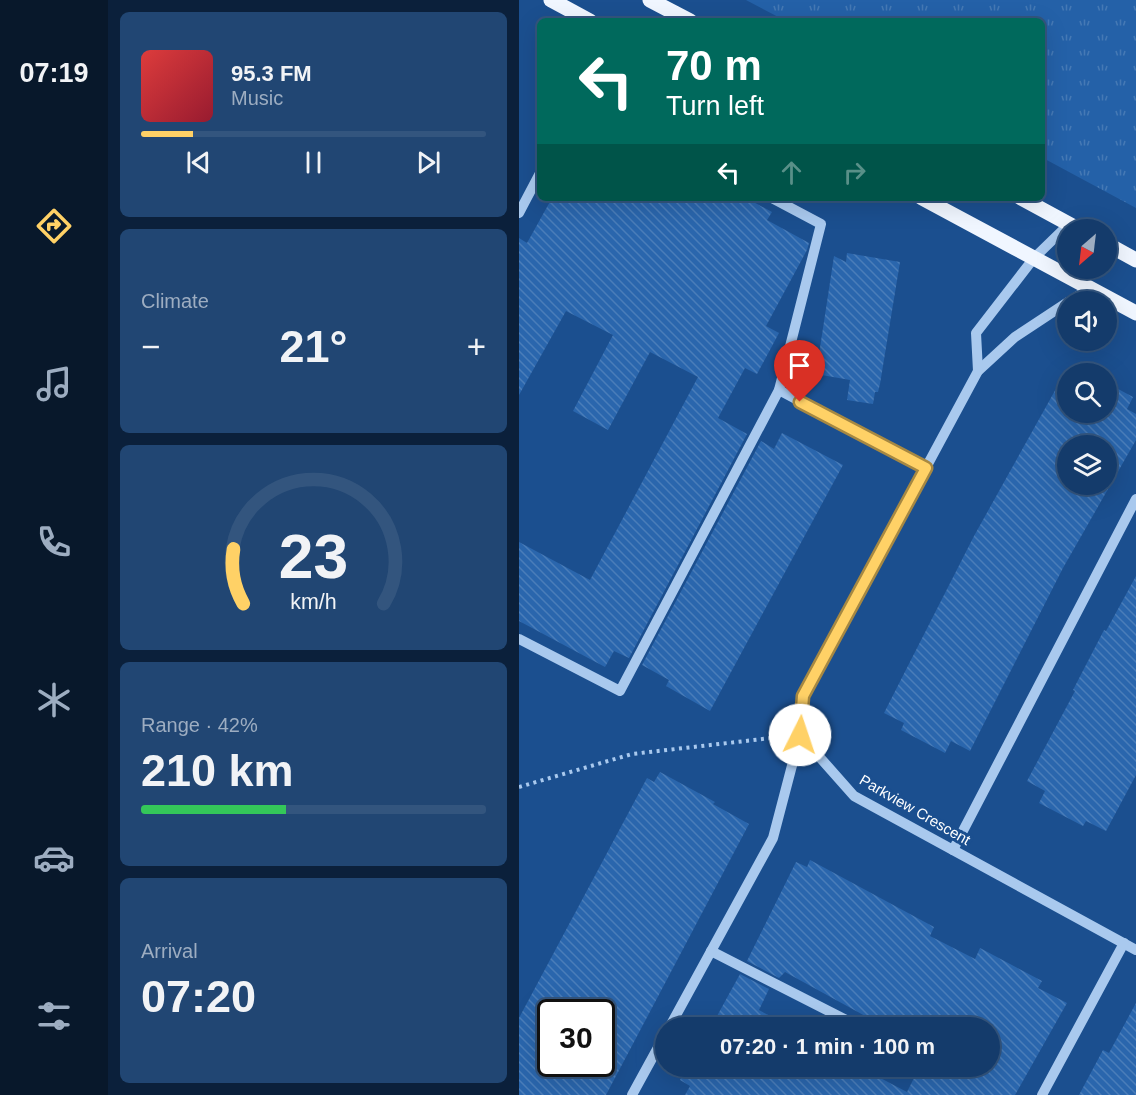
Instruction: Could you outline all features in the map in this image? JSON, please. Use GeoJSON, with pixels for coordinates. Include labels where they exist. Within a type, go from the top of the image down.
{"type":"FeatureCollection","features":[{"type":"Feature","properties":{"kind":"main road"},"geometry":{"type":"LineString","coordinates":[[551,0],[584,18]]}},
{"type":"Feature","properties":{"kind":"main road"},"geometry":{"type":"LineString","coordinates":[[650,0],[684,18]]}},
{"type":"Feature","properties":{"kind":"main road"},"geometry":{"type":"LineString","coordinates":[[928,201],[1136,313]]}},
{"type":"Feature","properties":{"kind":"main road"},"geometry":{"type":"LineString","coordinates":[[1027,201],[1060,219]]}},
{"type":"Feature","properties":{"kind":"main road"},"geometry":{"type":"LineString","coordinates":[[1117,250],[1136,260]]}},
{"type":"Feature","properties":{"kind":"street"},"geometry":{"type":"LineString","coordinates":[[519,213],[537,179]]}},
{"type":"Feature","properties":{"kind":"street"},"geometry":{"type":"LineString","coordinates":[[519,639],[619,691],[779,390],[821,224],[778,201]]}},
{"type":"Feature","properties":{"kind":"street"},"geometry":{"type":"LineString","coordinates":[[978,371],[976,333],[1034,258],[1057,241]]}},
{"type":"Feature","properties":{"kind":"street"},"geometry":{"type":"LineString","coordinates":[[1084,291],[1089,288]]}},
{"type":"Feature","properties":{"kind":"street"},"geometry":{"type":"LineString","coordinates":[[675,1017],[773,838],[800,735],[803,696],[978,371],[1015,337],[1057,309]]}},
{"type":"Feature","properties":{"kind":"street"},"geometry":{"type":"LineString","coordinates":[[779,390],[926,468]]}},
{"type":"Feature","properties":{"kind":"street"},"geometry":{"type":"LineString","coordinates":[[953,850],[1136,499]]}},
{"type":"Feature","properties":{"kind":"street","name":"Parkview Crescent"},"geometry":{"type":"LineString","coordinates":[[800,735],[854,796],[1136,950]]}},
{"type":"Feature","properties":{"kind":"street"},"geometry":{"type":"LineString","coordinates":[[1042,1095],[1124,943]]}},
{"type":"Feature","properties":{"kind":"street"},"geometry":{"type":"LineString","coordinates":[[711,951],[842,1017]]}},
{"type":"Feature","properties":{"kind":"street"},"geometry":{"type":"LineString","coordinates":[[632,1095],[655,1053]]}},
{"type":"Feature","properties":{"kind":"path"},"geometry":{"type":"LineString","coordinates":[[519,787],[632,754],[800,735]]}},
{"type":"Feature","properties":{"kind":"green space"},"geometry":{"type":"Polygon","coordinates":[[[746,0],[1136,0],[1136,208],[1045,159],[1045,18],[780,18],[746,0]]]}},
{"type":"Feature","properties":{"kind":"building"},"geometry":{"type":"Polygon","coordinates":[[[550,201],[752,201],[772,212],[767,220],[809,243],[766,326],[779,333],[757,374],[745,368],[718,418],[747,434],[629,658],[614,651],[605,667],[519,621],[519,542],[590,580],[698,377],[650,352],[608,430],[573,411],[613,335],[566,311],[519,395],[519,238],[527,243],[550,201]]]}},
{"type":"Feature","properties":{"kind":"building"},"geometry":{"type":"Polygon","coordinates":[[[847,253],[900,262],[880,384],[878,392],[875,392],[873,404],[847,400],[850,380],[816,374],[834,256],[846,262],[847,253]]]}},
{"type":"Feature","properties":{"kind":"building"},"geometry":{"type":"Polygon","coordinates":[[[1057,387],[1057,423],[1117,423],[1117,388],[1133,397],[1127,409],[1136,414],[1136,440],[1117,473],[1117,435],[1057,435],[1057,495],[1105,495],[1063,568],[970,751],[951,741],[945,753],[901,730],[904,723],[884,713],[974,536],[1057,387]]]}},
{"type":"Feature","properties":{"kind":"building"},"geometry":{"type":"Polygon","coordinates":[[[782,433],[843,465],[710,711],[666,686],[669,680],[642,665],[761,441],[774,449],[782,433]]]}},
{"type":"Feature","properties":{"kind":"building"},"geometry":{"type":"Polygon","coordinates":[[[1136,576],[1136,775],[1106,831],[1086,821],[1083,826],[1039,803],[1045,791],[1027,781],[1075,691],[1073,690],[1104,630],[1106,631],[1136,576]]]}},
{"type":"Feature","properties":{"kind":"building"},"geometry":{"type":"Polygon","coordinates":[[[660,772],[715,802],[713,804],[749,824],[606,1095],[519,1095],[519,1018],[647,778],[654,782],[660,772]]]}},
{"type":"Feature","properties":{"kind":"building"},"geometry":{"type":"Polygon","coordinates":[[[810,860],[934,927],[930,936],[975,959],[980,948],[1042,981],[1038,988],[1067,1003],[1015,1095],[685,1095],[690,1086],[680,1080],[682,1077],[878,1077],[907,1092],[914,1077],[1000,1077],[1000,1017],[867,1017],[785,972],[779,978],[747,961],[796,862],[807,867],[810,860]]]}},
{"type":"Feature","properties":{"kind":"building"},"geometry":{"type":"Polygon","coordinates":[[[740,974],[769,989],[759,1010],[772,1017],[716,1017],[740,974]]]}},
{"type":"Feature","properties":{"kind":"building"},"geometry":{"type":"Polygon","coordinates":[[[1136,1003],[1136,1095],[1079,1095],[1103,1050],[1109,1053],[1136,1003]]]}},
{"type":"Feature","properties":{"kind":"route"},"geometry":{"type":"LineString","coordinates":[[800,402],[926,468],[803,696],[800,735]]}}]}
